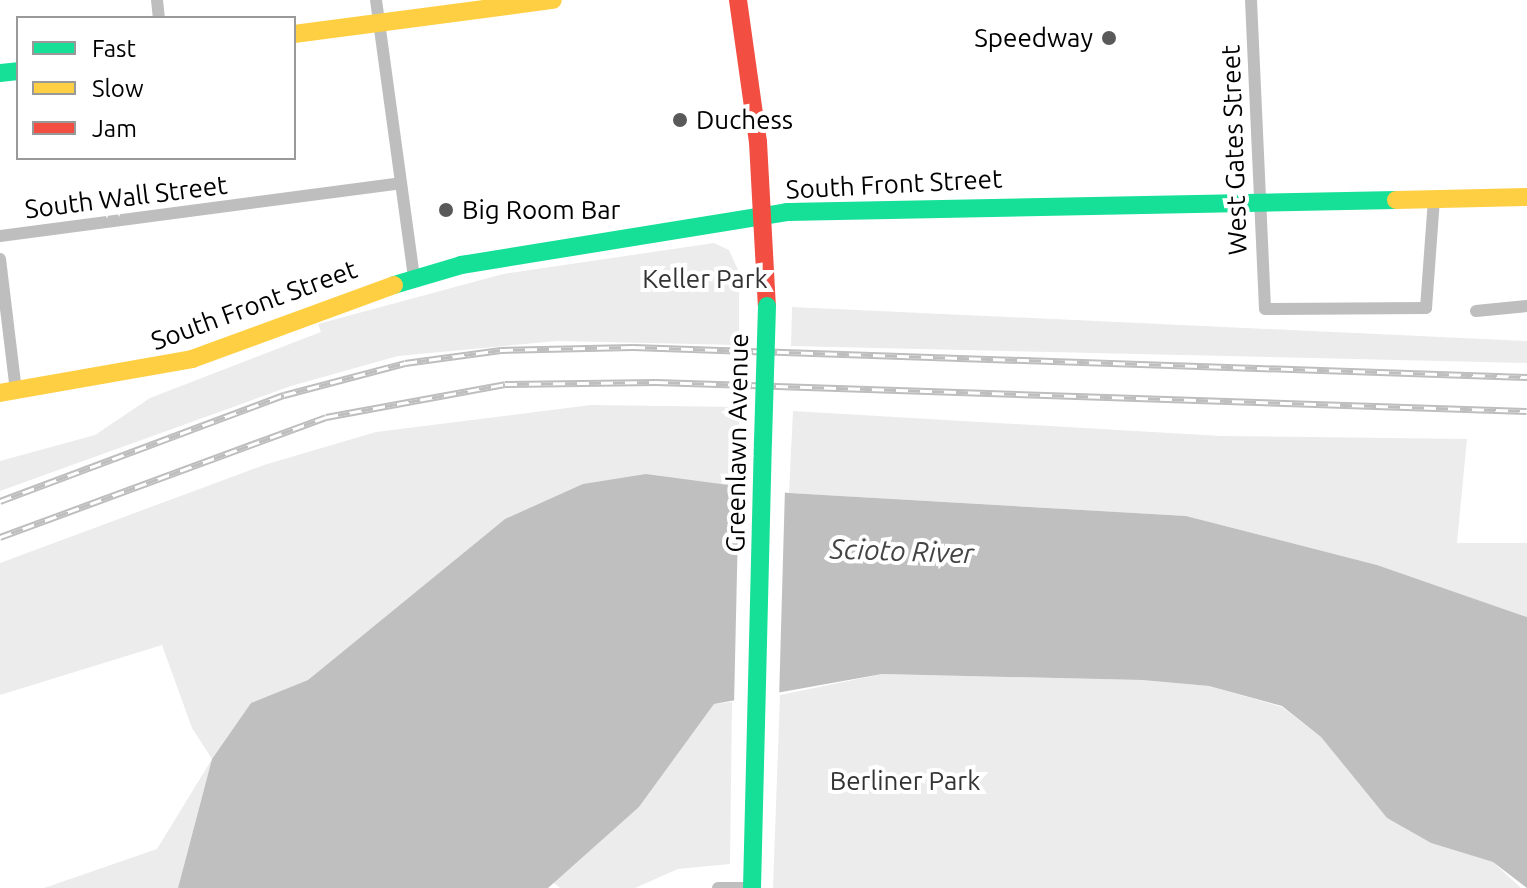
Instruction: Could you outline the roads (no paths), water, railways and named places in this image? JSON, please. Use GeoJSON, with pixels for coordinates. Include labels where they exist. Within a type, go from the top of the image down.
{"type":"FeatureCollection","features":[{"type":"Feature","properties":{"kind":"street"},"geometry":{"type":"LineString","coordinates":[[376,0],[414,276]]}},
{"type":"Feature","properties":{"kind":"street"},"geometry":{"type":"LineString","coordinates":[[296,34],[553,0]]}},
{"type":"Feature","properties":{"kind":"street","name":"Greenlawn Avenue"},"geometry":{"type":"LineString","coordinates":[[738,0],[765,220],[767,306],[750,888]]}},
{"type":"Feature","properties":{"kind":"street","name":"West Gates Street"},"geometry":{"type":"LineString","coordinates":[[1251,0],[1260,298],[1270,313],[1426,308],[1434,198]]}},
{"type":"Feature","properties":{"kind":"street","name":"South Wall Street"},"geometry":{"type":"LineString","coordinates":[[0,236],[401,183]]}},
{"type":"Feature","properties":{"kind":"street","name":"South Front Street"},"geometry":{"type":"LineString","coordinates":[[8,392],[192,359],[414,276],[765,220],[787,212],[1257,200],[1527,197]]}},
{"type":"Feature","properties":{"kind":"street"},"geometry":{"type":"LineString","coordinates":[[0,259],[8,392]]}},
{"type":"Feature","properties":{"kind":"street"},"geometry":{"type":"LineString","coordinates":[[1476,311],[1527,306]]}},
{"type":"Feature","properties":{"kind":"street"},"geometry":{"type":"LineString","coordinates":[[718,888],[750,888]]}},
{"type":"Feature","properties":{"kind":"water","name":"Scioto River"},"geometry":{"type":"Polygon","coordinates":[[[646,474],[789,493],[1186,516],[1377,565],[1527,617],[1527,888],[1493,862],[1431,843],[1387,818],[1321,737],[1282,706],[1209,686],[1142,680],[882,674],[714,704],[639,807],[548,888],[178,888],[212,759],[251,703],[308,680],[505,519],[583,484],[646,474]]]}},
{"type":"Feature","properties":{"kind":"railway"},"geometry":{"type":"LineString","coordinates":[[0,501],[284,395],[405,363],[501,350],[633,347],[1527,377]]}},
{"type":"Feature","properties":{"kind":"railway"},"geometry":{"type":"LineString","coordinates":[[0,537],[326,417],[505,384],[656,382],[1527,411]]}},
{"type":"Feature","properties":{"kind":"place","name":"Speedway"},"geometry":{"type":"Point","coordinates":[1109,38]}},
{"type":"Feature","properties":{"kind":"place","name":"Duchess"},"geometry":{"type":"Point","coordinates":[680,120]}},
{"type":"Feature","properties":{"kind":"place","name":"Big Room Bar"},"geometry":{"type":"Point","coordinates":[446,210]}},
{"type":"Feature","properties":{"kind":"park label","name":"Keller Park"},"geometry":{"type":"Point","coordinates":[705,279]}},
{"type":"Feature","properties":{"kind":"park label","name":"Berliner Park"},"geometry":{"type":"Point","coordinates":[905,781]}}]}
